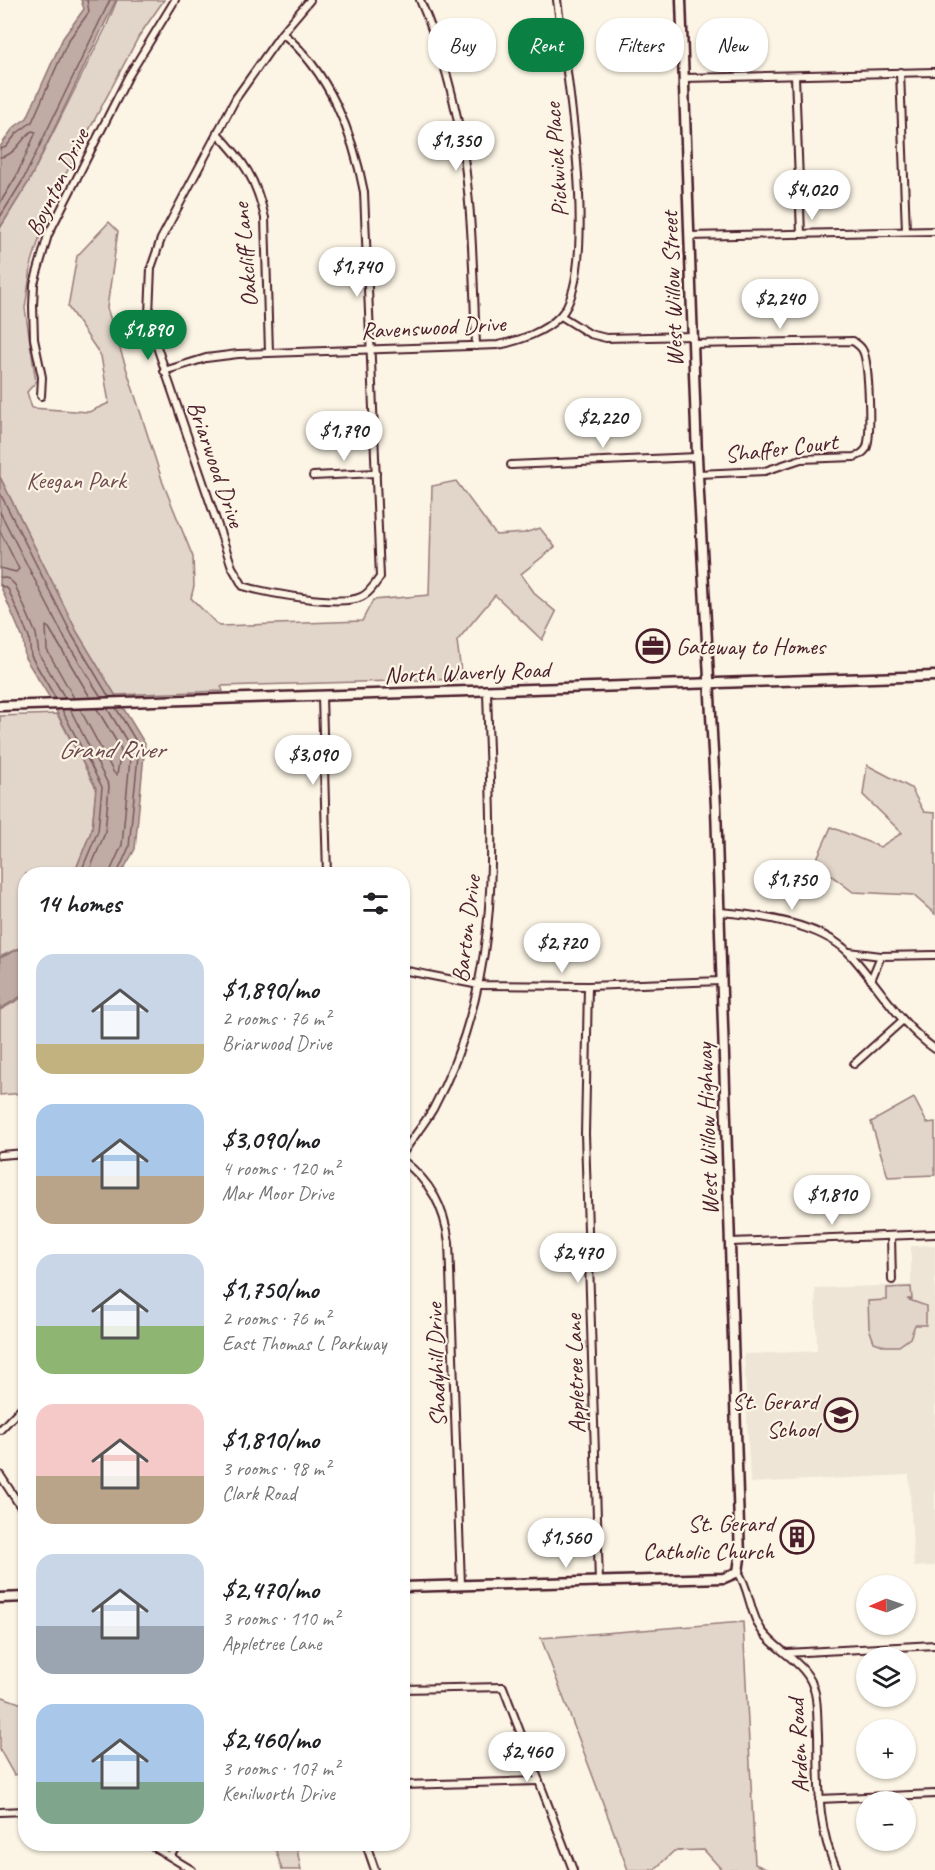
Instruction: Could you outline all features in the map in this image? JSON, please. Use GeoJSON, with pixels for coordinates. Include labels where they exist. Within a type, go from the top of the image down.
{"type":"FeatureCollection","features":[{"type":"Feature","properties":{"kind":"street","name":"Boynton Drive"},"geometry":{"type":"LineString","coordinates":[[41,396],[42,378],[34,339],[33,306],[34,284],[48,235],[128,77],[175,0]]}},
{"type":"Feature","properties":{"kind":"street","name":"Briarwood Drive"},"geometry":{"type":"LineString","coordinates":[[310,0],[247,80],[162,239],[151,268],[148,314],[164,371],[232,567],[243,586],[282,596],[347,600],[361,597],[380,577],[376,473]]}},
{"type":"Feature","properties":{"kind":"street"},"geometry":{"type":"LineString","coordinates":[[420,0],[453,92],[465,148],[471,208],[476,345]]}},
{"type":"Feature","properties":{"kind":"street","name":"Pickwick Place"},"geometry":{"type":"LineString","coordinates":[[557,0],[573,126],[579,253],[577,275],[561,316]]}},
{"type":"Feature","properties":{"kind":"street","name":"West Willow Street"},"geometry":{"type":"LineString","coordinates":[[681,0],[697,457],[709,684]]}},
{"type":"Feature","properties":{"kind":"street"},"geometry":{"type":"LineString","coordinates":[[282,33],[314,68],[333,98],[357,156],[367,224],[376,473],[313,476]]}},
{"type":"Feature","properties":{"kind":"street"},"geometry":{"type":"LineString","coordinates":[[900,72],[906,231]]}},
{"type":"Feature","properties":{"kind":"street"},"geometry":{"type":"LineString","coordinates":[[684,78],[935,72]]}},
{"type":"Feature","properties":{"kind":"street"},"geometry":{"type":"LineString","coordinates":[[795,76],[801,234]]}},
{"type":"Feature","properties":{"kind":"street","name":"Oakcliff Lane"},"geometry":{"type":"LineString","coordinates":[[217,133],[241,158],[251,174],[265,218],[269,352]]}},
{"type":"Feature","properties":{"kind":"street"},"geometry":{"type":"LineString","coordinates":[[689,237],[935,231]]}},
{"type":"Feature","properties":{"kind":"street"},"geometry":{"type":"LineString","coordinates":[[561,316],[590,333],[606,338],[693,340]]}},
{"type":"Feature","properties":{"kind":"street","name":"Ravenswood Drive"},"geometry":{"type":"LineString","coordinates":[[164,371],[206,358],[269,352],[498,345],[524,338],[561,316]]}},
{"type":"Feature","properties":{"kind":"street","name":"Shaffer Court"},"geometry":{"type":"LineString","coordinates":[[693,340],[853,341],[860,345],[867,363],[869,431],[866,450],[854,458],[801,459],[765,471],[698,474]]}},
{"type":"Feature","properties":{"kind":"street","name":"Shaffer Court"},"geometry":{"type":"LineString","coordinates":[[511,465],[697,457]]}},
{"type":"Feature","properties":{"kind":"street","name":"North Waverly Road"},"geometry":{"type":"LineString","coordinates":[[0,706],[935,676]]}},
{"type":"Feature","properties":{"kind":"street","name":"West Willow Highway"},"geometry":{"type":"LineString","coordinates":[[709,684],[720,912],[731,1242],[741,1558],[738,1572]]}},
{"type":"Feature","properties":{"kind":"street","name":"Barton Drive"},"geometry":{"type":"LineString","coordinates":[[410,1142],[432,1110],[455,1062],[485,957],[492,897],[487,691]]}},
{"type":"Feature","properties":{"kind":"street"},"geometry":{"type":"LineString","coordinates":[[322,697],[327,867]]}},
{"type":"Feature","properties":{"kind":"street"},"geometry":{"type":"LineString","coordinates":[[720,912],[757,915],[786,921],[836,943],[848,952],[903,1020],[935,1048]]}},
{"type":"Feature","properties":{"kind":"street"},"geometry":{"type":"LineString","coordinates":[[848,952],[881,956],[935,955]]}},
{"type":"Feature","properties":{"kind":"street"},"geometry":{"type":"LineString","coordinates":[[871,980],[881,956]]}},
{"type":"Feature","properties":{"kind":"street"},"geometry":{"type":"LineString","coordinates":[[410,972],[478,985],[588,986],[721,981]]}},
{"type":"Feature","properties":{"kind":"street","name":"Appletree Lane"},"geometry":{"type":"LineString","coordinates":[[588,986],[585,1134],[599,1582]]}},
{"type":"Feature","properties":{"kind":"street"},"geometry":{"type":"LineString","coordinates":[[854,1064],[903,1020]]}},
{"type":"Feature","properties":{"kind":"street"},"geometry":{"type":"LineString","coordinates":[[0,1155],[18,1154]]}},
{"type":"Feature","properties":{"kind":"street","name":"Shadyhill Drive"},"geometry":{"type":"LineString","coordinates":[[410,1168],[426,1182],[435,1195],[443,1211],[450,1242],[461,1585]]}},
{"type":"Feature","properties":{"kind":"street"},"geometry":{"type":"LineString","coordinates":[[731,1242],[935,1234]]}},
{"type":"Feature","properties":{"kind":"street"},"geometry":{"type":"LineString","coordinates":[[891,1236],[892,1280]]}},
{"type":"Feature","properties":{"kind":"street"},"geometry":{"type":"LineString","coordinates":[[0,1430],[18,1411]]}},
{"type":"Feature","properties":{"kind":"street"},"geometry":{"type":"LineString","coordinates":[[0,1475],[18,1503]]}},
{"type":"Feature","properties":{"kind":"street"},"geometry":{"type":"LineString","coordinates":[[410,1587],[724,1578],[738,1572]]}},
{"type":"Feature","properties":{"kind":"street","name":"Arden Road"},"geometry":{"type":"LineString","coordinates":[[738,1572],[743,1580],[755,1619],[768,1639],[800,1666],[815,1690],[821,1824],[828,1853],[837,1870]]}},
{"type":"Feature","properties":{"kind":"street"},"geometry":{"type":"LineString","coordinates":[[0,1598],[18,1597]]}},
{"type":"Feature","properties":{"kind":"street"},"geometry":{"type":"LineString","coordinates":[[786,1653],[935,1645]]}},
{"type":"Feature","properties":{"kind":"street"},"geometry":{"type":"LineString","coordinates":[[410,1689],[503,1687],[573,1870]]}},
{"type":"Feature","properties":{"kind":"street"},"geometry":{"type":"LineString","coordinates":[[410,1785],[539,1781]]}},
{"type":"Feature","properties":{"kind":"street"},"geometry":{"type":"LineString","coordinates":[[819,1799],[935,1794]]}},
{"type":"Feature","properties":{"kind":"street"},"geometry":{"type":"LineString","coordinates":[[0,1812],[18,1811]]}},
{"type":"Feature","properties":{"kind":"street"},"geometry":{"type":"LineString","coordinates":[[163,1851],[192,1870]]}},
{"type":"Feature","properties":{"kind":"street"},"geometry":{"type":"LineString","coordinates":[[171,1855],[174,1851]]}},
{"type":"Feature","properties":{"kind":"street"},"geometry":{"type":"LineString","coordinates":[[368,1851],[375,1870]]}},
{"type":"Feature","properties":{"kind":"shaded area","name":"St. Gerard School"},"geometry":{"type":"Polygon","coordinates":[[[935,1245],[935,1566],[914,1567],[909,1475],[750,1483],[744,1354],[817,1351],[815,1288],[911,1285],[911,1246],[935,1245]]]}},
{"type":"Feature","properties":{"kind":"green space","name":"Keegan Park"},"geometry":{"type":"Polygon","coordinates":[[[117,0],[164,0],[139,36],[50,204],[32,262],[25,308],[36,382],[27,392],[32,408],[89,412],[109,403],[101,356],[68,307],[77,256],[109,222],[118,231],[107,308],[163,483],[193,557],[194,586],[191,598],[219,626],[362,621],[373,600],[429,595],[432,486],[456,481],[496,535],[524,533],[540,528],[555,547],[521,574],[536,595],[556,612],[542,640],[495,595],[457,641],[462,679],[221,686],[223,691],[115,695],[77,632],[0,477],[0,228],[28,183],[106,27],[117,0]]]}},
{"type":"Feature","properties":{"kind":"green space"},"geometry":{"type":"Polygon","coordinates":[[[57,714],[96,788],[92,829],[77,867],[18,867],[18,948],[0,957],[0,716],[57,714]]]}},
{"type":"Feature","properties":{"kind":"green space"},"geometry":{"type":"Polygon","coordinates":[[[867,765],[911,788],[924,812],[935,813],[935,914],[913,895],[853,892],[815,863],[831,827],[880,847],[902,833],[863,795],[867,765]]]}},
{"type":"Feature","properties":{"kind":"green space"},"geometry":{"type":"Polygon","coordinates":[[[18,1000],[18,1094],[0,1095],[0,1010],[18,1000]]]}},
{"type":"Feature","properties":{"kind":"green space"},"geometry":{"type":"Polygon","coordinates":[[[914,1098],[927,1123],[935,1122],[935,1175],[888,1177],[871,1122],[914,1098]]]}},
{"type":"Feature","properties":{"kind":"green space"},"geometry":{"type":"Polygon","coordinates":[[[911,1287],[912,1299],[907,1299],[926,1306],[926,1325],[915,1325],[910,1338],[899,1346],[885,1346],[874,1342],[869,1328],[868,1301],[887,1300],[887,1288],[911,1287]]]}},
{"type":"Feature","properties":{"kind":"green space"},"geometry":{"type":"Polygon","coordinates":[[[743,1622],[755,1864],[768,1870],[722,1870],[704,1850],[674,1851],[654,1870],[628,1870],[541,1638],[743,1622]]]}},
{"type":"Feature","properties":{"kind":"green space"},"geometry":{"type":"Polygon","coordinates":[[[0,1696],[18,1703],[18,1774],[14,1775],[0,1750],[0,1696]]]}},
{"type":"Feature","properties":{"kind":"green space"},"geometry":{"type":"Polygon","coordinates":[[[276,1851],[297,1851],[301,1870],[282,1870],[276,1851]]]}},
{"type":"Feature","properties":{"kind":"water"},"geometry":{"type":"Polygon","coordinates":[[[81,0],[116,0],[28,183],[0,228],[0,147],[13,128],[27,118],[63,38],[84,9],[81,0]]]}},
{"type":"Feature","properties":{"kind":"water","name":"Grand River"},"geometry":{"type":"Polygon","coordinates":[[[0,477],[77,632],[145,744],[135,849],[125,867],[77,867],[92,829],[96,788],[47,693],[25,658],[23,639],[0,585],[0,477]]]}},
{"type":"Feature","properties":{"kind":"water"},"geometry":{"type":"Polygon","coordinates":[[[18,949],[18,998],[0,1009],[0,958],[18,949]]]}},
{"type":"Feature","properties":{"kind":"place","name":"Gateway to Homes"},"geometry":{"type":"Point","coordinates":[653,646]}},
{"type":"Feature","properties":{"kind":"place","name":"St. Gerard School"},"geometry":{"type":"Point","coordinates":[841,1415]}},
{"type":"Feature","properties":{"kind":"place","name":"St. Gerard Catholic Church"},"geometry":{"type":"Point","coordinates":[797,1537]}}]}
